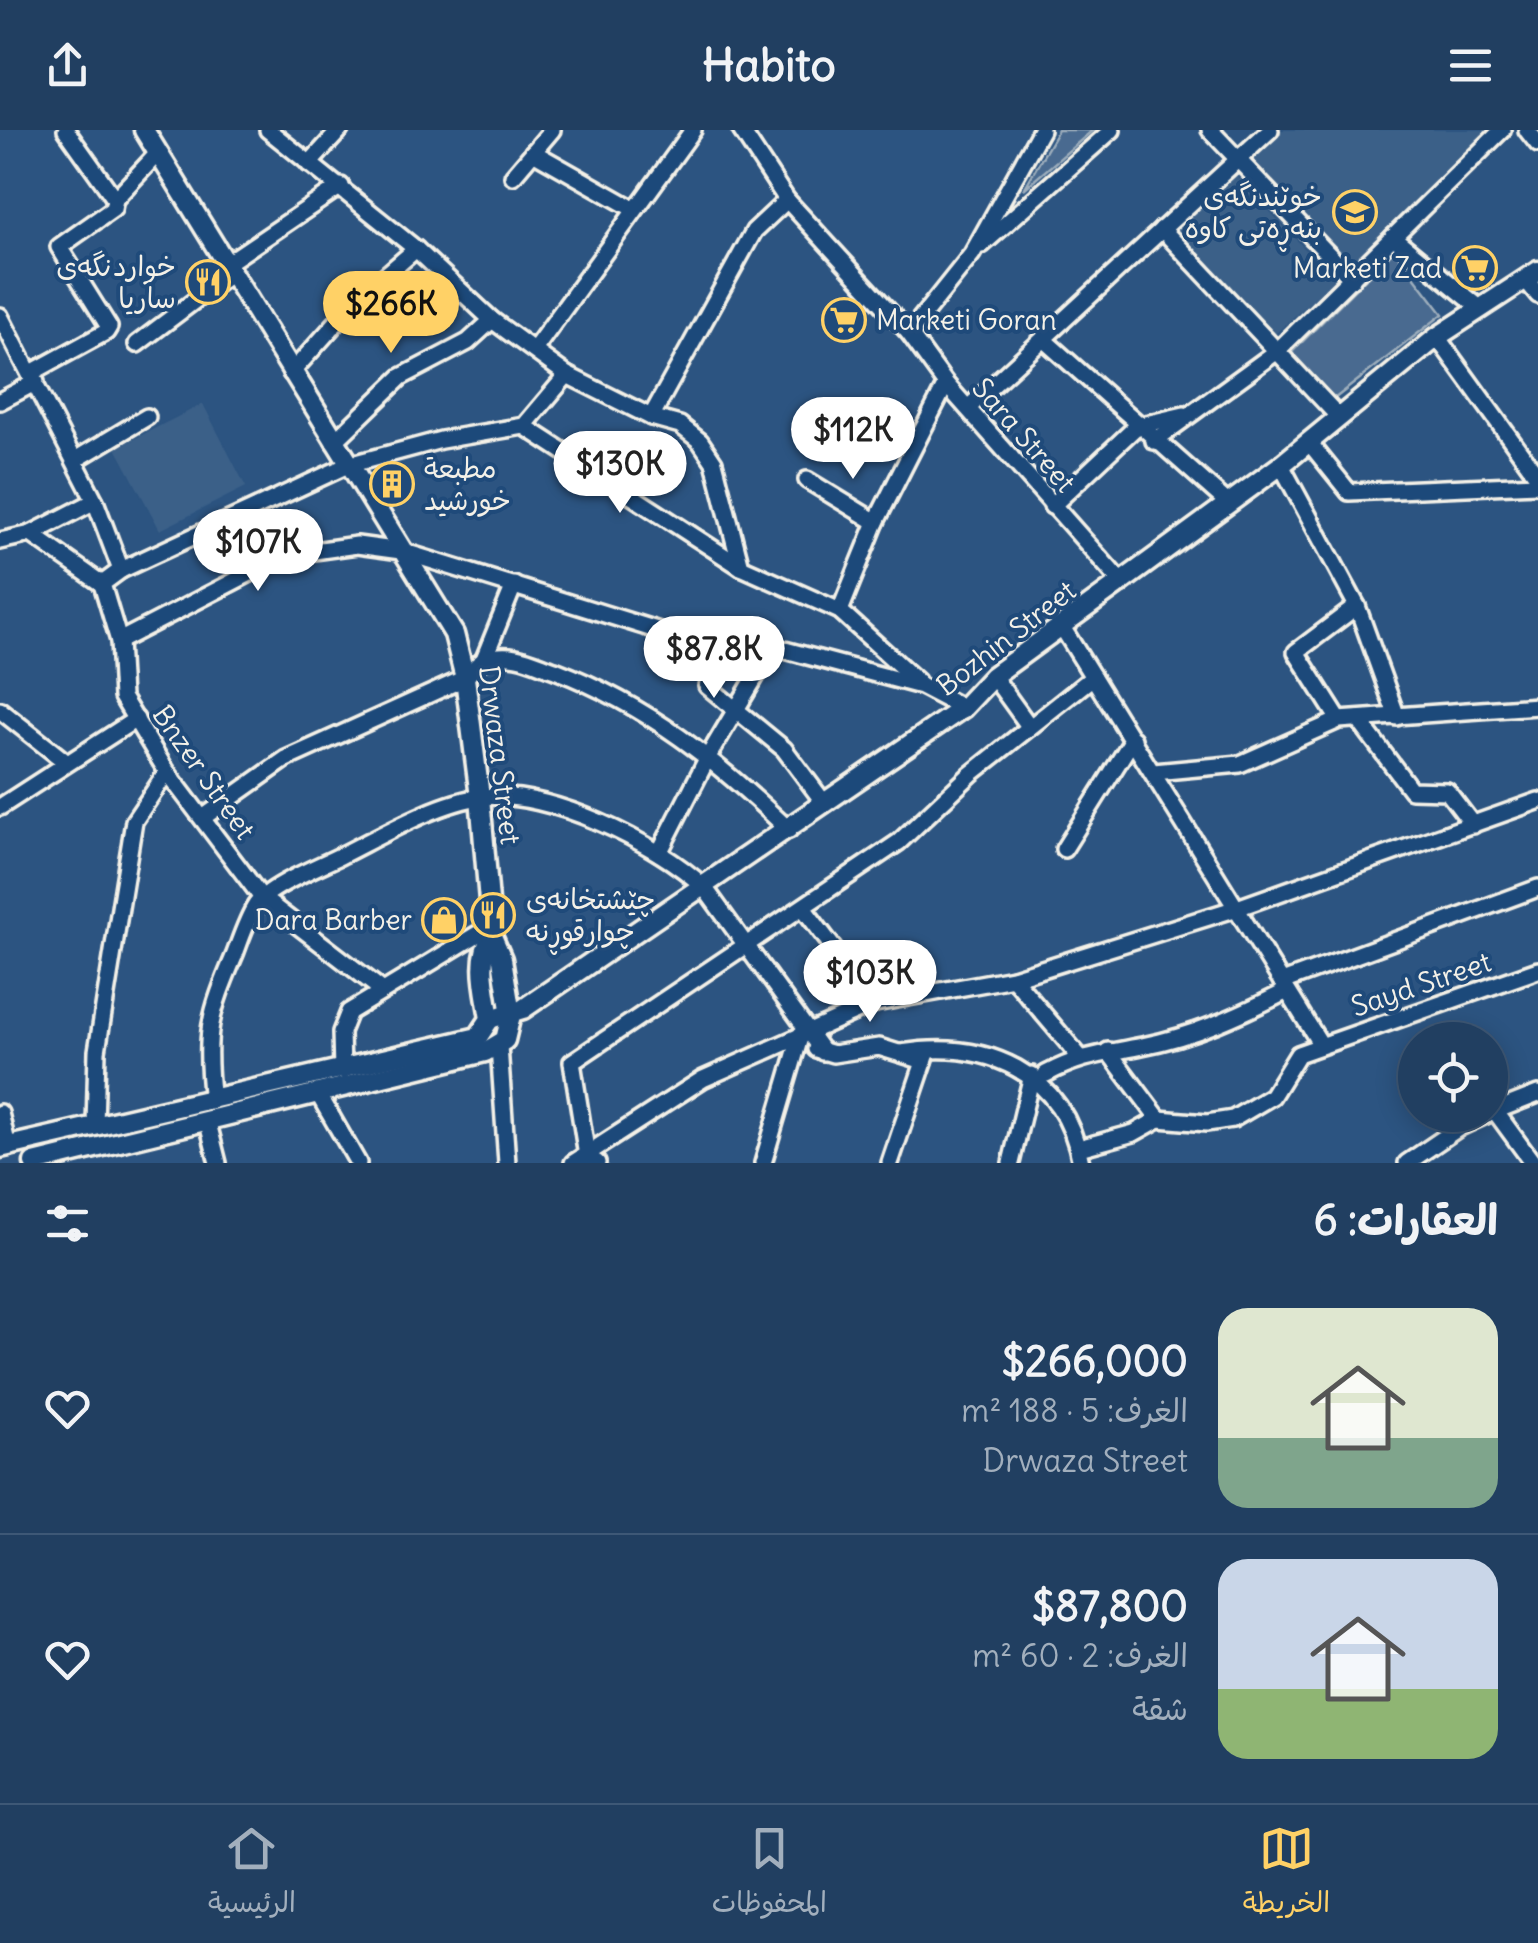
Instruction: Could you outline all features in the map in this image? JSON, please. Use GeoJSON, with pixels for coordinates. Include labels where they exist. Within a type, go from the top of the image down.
{"type":"FeatureCollection","features":[{"type":"Feature","properties":{"kind":"street"},"geometry":{"type":"LineString","coordinates":[[66,130],[116,199]]}},
{"type":"Feature","properties":{"kind":"street","name":"Drwaza Street"},"geometry":{"type":"LineString","coordinates":[[144,130],[454,634],[465,678],[480,796],[491,931],[502,959],[510,1015],[509,1032],[499,1046]]}},
{"type":"Feature","properties":{"kind":"street"},"geometry":{"type":"LineString","coordinates":[[268,130],[341,186],[492,320],[567,375],[651,418],[680,425],[700,441],[714,462],[741,567]]}},
{"type":"Feature","properties":{"kind":"street"},"geometry":{"type":"LineString","coordinates":[[309,164],[340,130]]}},
{"type":"Feature","properties":{"kind":"street"},"geometry":{"type":"LineString","coordinates":[[512,176],[552,130]]}},
{"type":"Feature","properties":{"kind":"street"},"geometry":{"type":"LineString","coordinates":[[534,350],[632,208],[692,130]]}},
{"type":"Feature","properties":{"kind":"street"},"geometry":{"type":"LineString","coordinates":[[909,333],[972,254],[1040,130]]}},
{"type":"Feature","properties":{"kind":"street"},"geometry":{"type":"LineString","coordinates":[[972,254],[1112,130]]}},
{"type":"Feature","properties":{"kind":"street"},"geometry":{"type":"LineString","coordinates":[[1210,130],[1352,278]]}},
{"type":"Feature","properties":{"kind":"street"},"geometry":{"type":"LineString","coordinates":[[968,408],[1270,130]]}},
{"type":"Feature","properties":{"kind":"street"},"geometry":{"type":"LineString","coordinates":[[1154,441],[1276,352],[1502,130]]}},
{"type":"Feature","properties":{"kind":"street"},"geometry":{"type":"LineString","coordinates":[[1527,130],[1538,144]]}},
{"type":"Feature","properties":{"kind":"street","name":"Sara Street"},"geometry":{"type":"LineString","coordinates":[[742,131],[787,200],[909,333],[946,384],[1122,583]]}},
{"type":"Feature","properties":{"kind":"street"},"geometry":{"type":"LineString","coordinates":[[533,152],[632,208]]}},
{"type":"Feature","properties":{"kind":"street"},"geometry":{"type":"LineString","coordinates":[[0,401],[109,327],[59,247],[113,209],[116,199],[158,153]]}},
{"type":"Feature","properties":{"kind":"street"},"geometry":{"type":"LineString","coordinates":[[137,344],[228,269],[341,186]]}},
{"type":"Feature","properties":{"kind":"street"},"geometry":{"type":"LineString","coordinates":[[651,418],[754,231],[787,200]]}},
{"type":"Feature","properties":{"kind":"street"},"geometry":{"type":"LineString","coordinates":[[1162,229],[1338,416]]}},
{"type":"Feature","properties":{"kind":"street"},"geometry":{"type":"LineString","coordinates":[[1393,237],[1481,310]]}},
{"type":"Feature","properties":{"kind":"street"},"geometry":{"type":"LineString","coordinates":[[290,373],[355,302],[416,250]]}},
{"type":"Feature","properties":{"kind":"street"},"geometry":{"type":"LineString","coordinates":[[1532,276],[1538,296]]}},
{"type":"Feature","properties":{"kind":"street","name":"Bozhin Street"},"geometry":{"type":"LineString","coordinates":[[490,1019],[510,1015],[789,830],[963,708],[993,676],[1281,465],[1437,337],[1532,276]]}},
{"type":"Feature","properties":{"kind":"street"},"geometry":{"type":"LineString","coordinates":[[0,316],[95,501],[122,570]]}},
{"type":"Feature","properties":{"kind":"street"},"geometry":{"type":"LineString","coordinates":[[334,442],[401,376],[468,342],[492,320]]}},
{"type":"Feature","properties":{"kind":"street"},"geometry":{"type":"LineString","coordinates":[[1437,337],[1538,477]]}},
{"type":"Feature","properties":{"kind":"street"},"geometry":{"type":"LineString","coordinates":[[1043,339],[1229,504]]}},
{"type":"Feature","properties":{"kind":"street"},"geometry":{"type":"LineString","coordinates":[[30,534],[102,584],[122,570],[348,465],[441,440],[524,426],[567,375]]}},
{"type":"Feature","properties":{"kind":"street"},"geometry":{"type":"LineString","coordinates":[[840,611],[876,522],[946,384]]}},
{"type":"Feature","properties":{"kind":"street"},"geometry":{"type":"LineString","coordinates":[[1052,506],[1137,426],[1193,412]]}},
{"type":"Feature","properties":{"kind":"street"},"geometry":{"type":"LineString","coordinates":[[75,460],[147,416]]}},
{"type":"Feature","properties":{"kind":"street"},"geometry":{"type":"LineString","coordinates":[[524,426],[741,567],[840,611],[921,686]]}},
{"type":"Feature","properties":{"kind":"street"},"geometry":{"type":"LineString","coordinates":[[1308,441],[1349,492],[1538,484]]}},
{"type":"Feature","properties":{"kind":"street"},"geometry":{"type":"LineString","coordinates":[[1281,465],[1357,606],[1398,717]]}},
{"type":"Feature","properties":{"kind":"street"},"geometry":{"type":"LineString","coordinates":[[807,480],[876,522]]}},
{"type":"Feature","properties":{"kind":"street"},"geometry":{"type":"LineString","coordinates":[[0,539],[30,534],[95,501]]}},
{"type":"Feature","properties":{"kind":"street"},"geometry":{"type":"LineString","coordinates":[[119,641],[286,554],[357,545],[401,551],[676,636],[744,640],[921,686],[963,708]]}},
{"type":"Feature","properties":{"kind":"street","name":"Bnzer Street"},"geometry":{"type":"LineString","coordinates":[[102,584],[119,641],[122,697],[167,772],[262,898],[382,991]]}},
{"type":"Feature","properties":{"kind":"street"},"geometry":{"type":"LineString","coordinates":[[204,817],[286,759],[465,678],[484,659],[514,584]]}},
{"type":"Feature","properties":{"kind":"street"},"geometry":{"type":"LineString","coordinates":[[1339,720],[1296,652],[1357,606]]}},
{"type":"Feature","properties":{"kind":"street"},"geometry":{"type":"LineString","coordinates":[[212,1101],[206,1052],[211,1010],[262,898],[394,830],[480,796],[519,798],[559,808],[659,853],[704,887],[804,1033],[823,1052],[872,1047],[926,1055],[956,1052],[1040,1077],[1063,1110],[1080,1156],[1158,1120],[1216,1123],[1248,1113],[1272,1096],[1298,1054],[1321,1045],[1062,627]]}},
{"type":"Feature","properties":{"kind":"street"},"geometry":{"type":"LineString","coordinates":[[484,659],[513,655],[604,690],[708,754],[789,830]]}},
{"type":"Feature","properties":{"kind":"street"},"geometry":{"type":"LineString","coordinates":[[659,853],[708,754],[759,670]]}},
{"type":"Feature","properties":{"kind":"street"},"geometry":{"type":"LineString","coordinates":[[993,676],[1029,726]]}},
{"type":"Feature","properties":{"kind":"street"},"geometry":{"type":"LineString","coordinates":[[1093,677],[1029,726],[898,842],[572,1062],[586,1161],[704,1078],[875,1004],[1012,978],[1234,908],[1538,801]]}},
{"type":"Feature","properties":{"kind":"street"},"geometry":{"type":"LineString","coordinates":[[707,686],[784,749],[824,804]]}},
{"type":"Feature","properties":{"kind":"street"},"geometry":{"type":"LineString","coordinates":[[1154,772],[1240,764],[1339,720],[1538,706]]}},
{"type":"Feature","properties":{"kind":"street"},"geometry":{"type":"LineString","coordinates":[[0,710],[68,764]]}},
{"type":"Feature","properties":{"kind":"street"},"geometry":{"type":"LineString","coordinates":[[0,807],[136,719]]}},
{"type":"Feature","properties":{"kind":"street"},"geometry":{"type":"LineString","coordinates":[[1358,719],[1411,790],[1447,792],[1474,826]]}},
{"type":"Feature","properties":{"kind":"street"},"geometry":{"type":"LineString","coordinates":[[1064,849],[1133,739]]}},
{"type":"Feature","properties":{"kind":"street"},"geometry":{"type":"LineString","coordinates":[[95,1126],[97,1051],[134,821],[167,772]]}},
{"type":"Feature","properties":{"kind":"street"},"geometry":{"type":"LineString","coordinates":[[1011,1163],[1027,1098],[1040,1077],[1075,1051],[1108,1051],[1222,1024],[1284,987],[1538,888]]}},
{"type":"Feature","properties":{"kind":"street"},"geometry":{"type":"LineString","coordinates":[[804,908],[875,1004]]}},
{"type":"Feature","properties":{"kind":"street"},"geometry":{"type":"LineString","coordinates":[[342,1071],[344,1022],[356,1007],[491,931]]}},
{"type":"Feature","properties":{"kind":"street","name":"Drwaza Street"},"geometry":{"type":"LineString","coordinates":[[490,1019],[482,964],[491,931]]}},
{"type":"Feature","properties":{"kind":"street","name":"Sayd Street"},"geometry":{"type":"LineString","coordinates":[[1321,1045],[1538,970]]}},
{"type":"Feature","properties":{"kind":"street"},"geometry":{"type":"LineString","coordinates":[[1012,978],[1075,1051]]}},
{"type":"Feature","properties":{"kind":"street"},"geometry":{"type":"LineString","coordinates":[[0,1113],[4,1147],[472,1039],[484,1032],[490,1019]]}},
{"type":"Feature","properties":{"kind":"street"},"geometry":{"type":"LineString","coordinates":[[763,1163],[804,1033]]}},
{"type":"Feature","properties":{"kind":"street"},"geometry":{"type":"LineString","coordinates":[[34,1163],[92,1157],[499,1046],[507,1163]]}},
{"type":"Feature","properties":{"kind":"street"},"geometry":{"type":"LineString","coordinates":[[1108,1051],[1158,1120]]}},
{"type":"Feature","properties":{"kind":"street"},"geometry":{"type":"LineString","coordinates":[[890,1163],[926,1055]]}},
{"type":"Feature","properties":{"kind":"street"},"geometry":{"type":"LineString","coordinates":[[1508,1106],[1538,1094]]}},
{"type":"Feature","properties":{"kind":"street"},"geometry":{"type":"LineString","coordinates":[[319,1095],[358,1163]]}},
{"type":"Feature","properties":{"kind":"street"},"geometry":{"type":"LineString","coordinates":[[208,1123],[218,1163]]}},
{"type":"Feature","properties":{"kind":"street"},"geometry":{"type":"LineString","coordinates":[[1407,1163],[1451,1132]]}},
{"type":"Feature","properties":{"kind":"street"},"geometry":{"type":"LineString","coordinates":[[1507,1132],[1534,1163]]}},
{"type":"Feature","properties":{"kind":"shaded area"},"geometry":{"type":"Polygon","coordinates":[[[1058,130],[1093,130],[1024,189],[1058,130]]]}},
{"type":"Feature","properties":{"kind":"shaded area","name":"خوێندنگەی بنەڕەتی کاوە"},"geometry":{"type":"Polygon","coordinates":[[[1280,130],[1495,130],[1351,266],[1250,157],[1280,130]]]}},
{"type":"Feature","properties":{"kind":"shaded area"},"geometry":{"type":"Polygon","coordinates":[[[1235,174],[1334,280],[1273,336],[1178,228],[1235,174]]]}},
{"type":"Feature","properties":{"kind":"shaded area"},"geometry":{"type":"Polygon","coordinates":[[[1394,250],[1443,314],[1334,399],[1291,353],[1394,250]]]}},
{"type":"Feature","properties":{"kind":"shaded area"},"geometry":{"type":"Polygon","coordinates":[[[203,404],[246,487],[160,530],[116,448],[203,404]]]}},
{"type":"Feature","properties":{"kind":"place","name":"خوێندنگەی بنەڕەتی کاوە"},"geometry":{"type":"Point","coordinates":[1355,212]}},
{"type":"Feature","properties":{"kind":"place","name":"Marketi Zad"},"geometry":{"type":"Point","coordinates":[1475,268]}},
{"type":"Feature","properties":{"kind":"place","name":"خواردنگەی ساریا"},"geometry":{"type":"Point","coordinates":[208,282]}},
{"type":"Feature","properties":{"kind":"place","name":"Marketi Goran"},"geometry":{"type":"Point","coordinates":[844,320]}},
{"type":"Feature","properties":{"kind":"place","name":"مطبعة خورشيد"},"geometry":{"type":"Point","coordinates":[392,484]}},
{"type":"Feature","properties":{"kind":"place","name":"چێشتخانەی چوارقوڕنە"},"geometry":{"type":"Point","coordinates":[493,915]}},
{"type":"Feature","properties":{"kind":"place","name":"Dara Barber"},"geometry":{"type":"Point","coordinates":[444,920]}}]}
